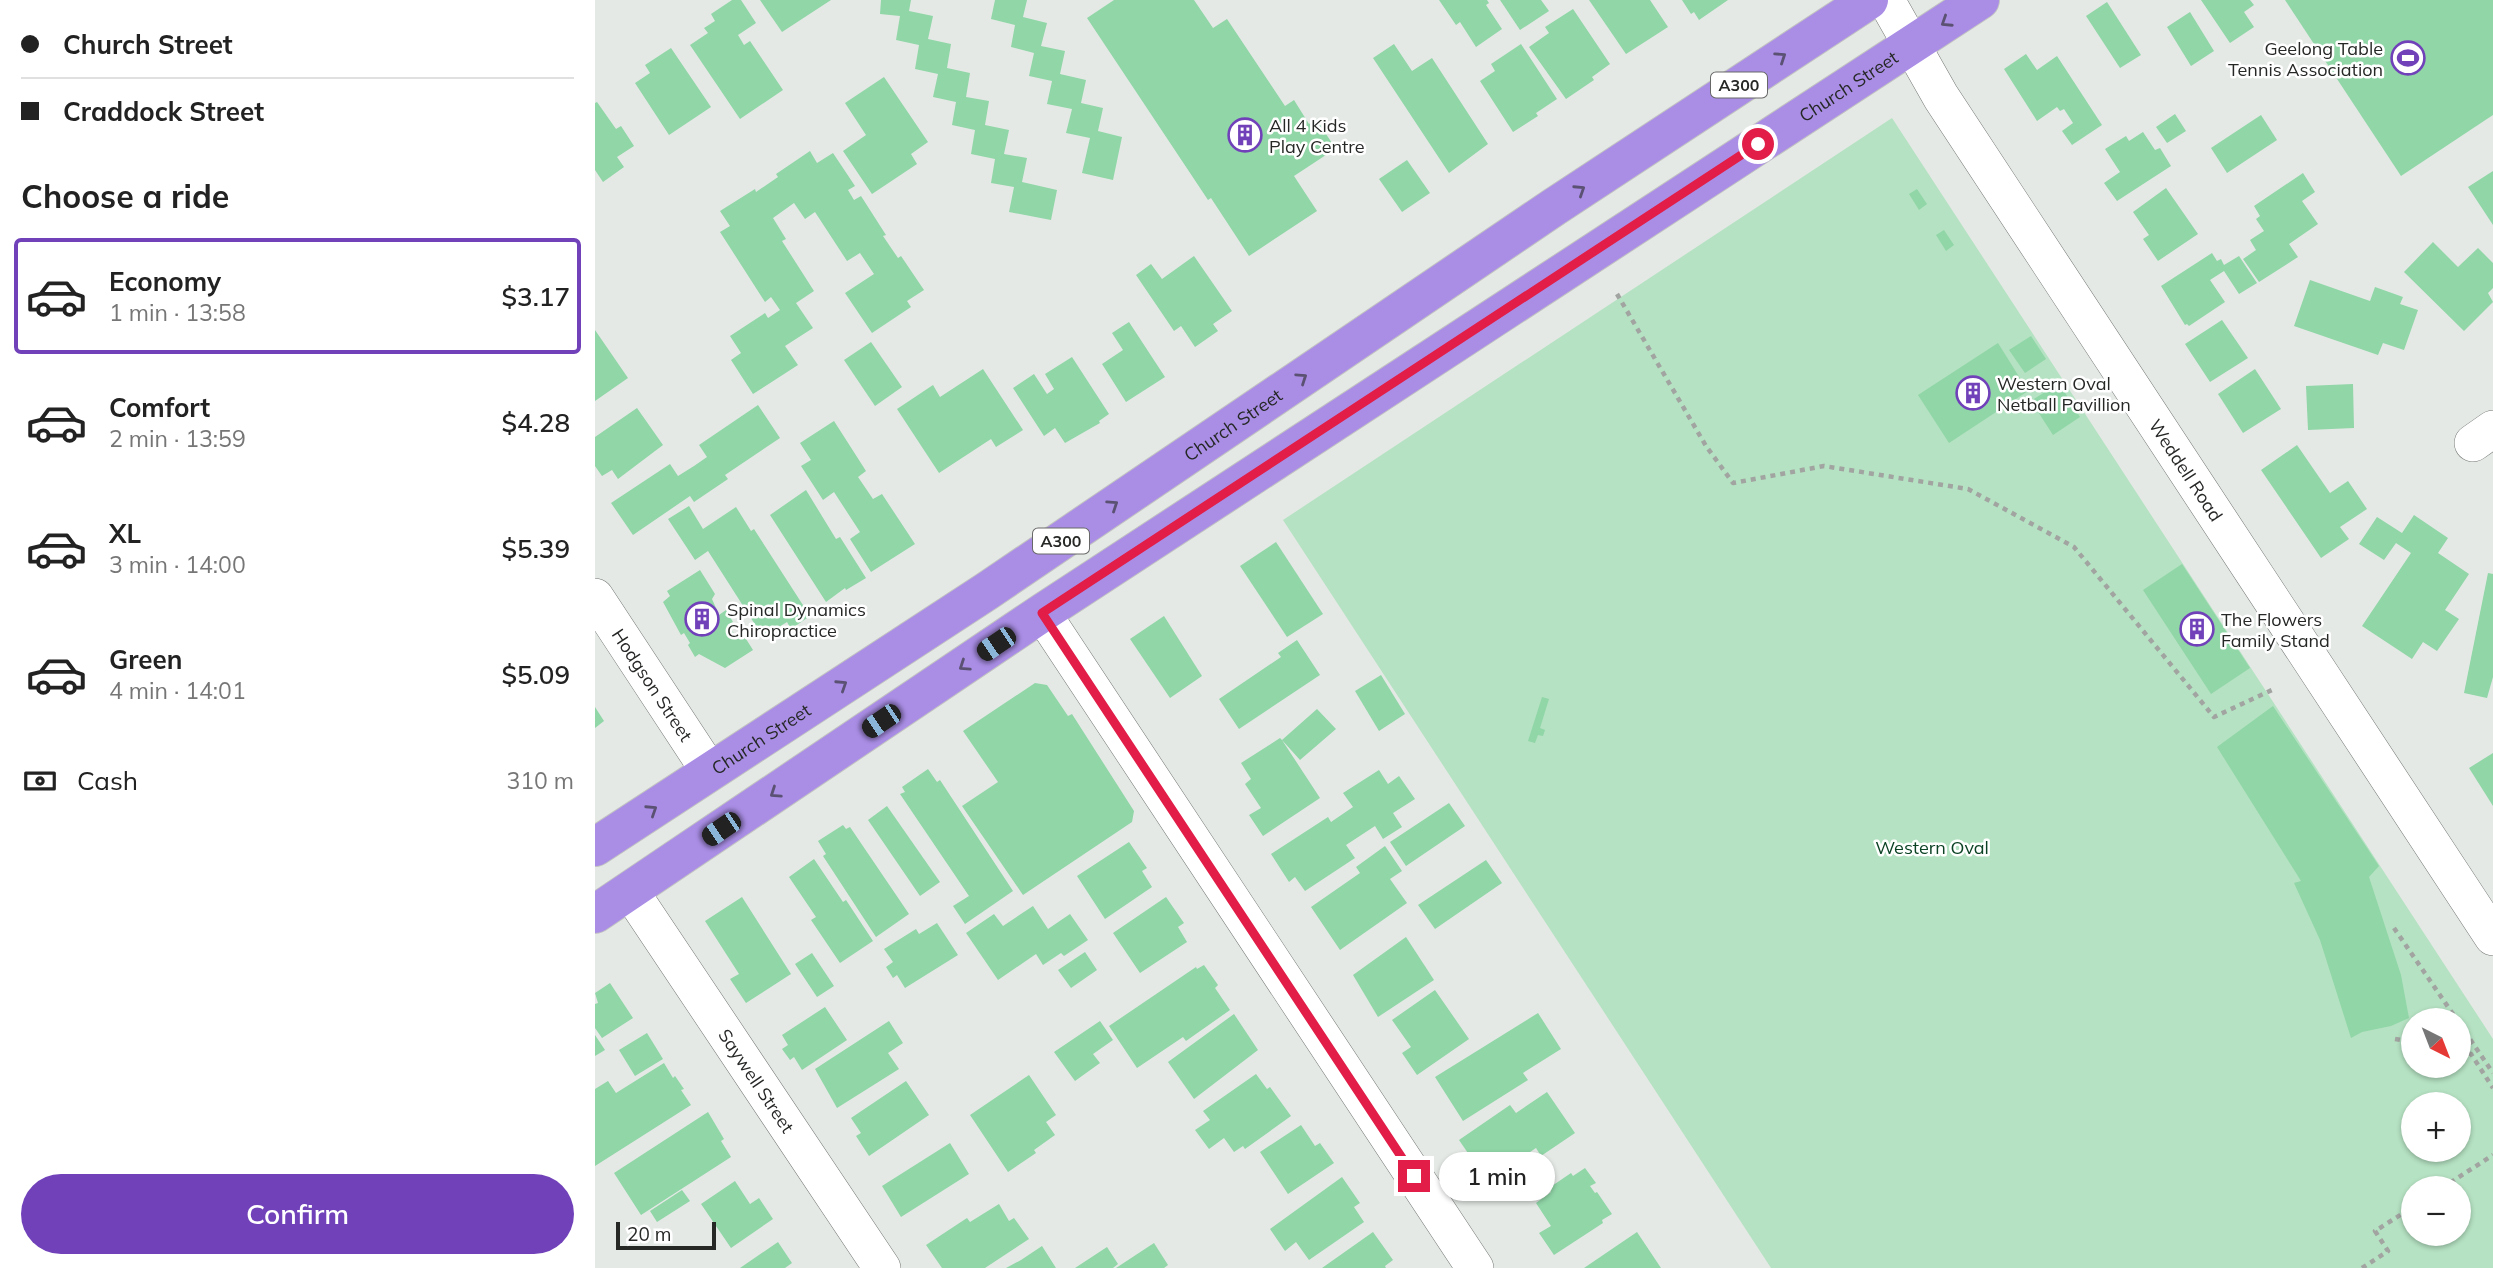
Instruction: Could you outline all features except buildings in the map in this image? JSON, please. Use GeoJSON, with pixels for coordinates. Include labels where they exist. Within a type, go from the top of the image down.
{"type":"FeatureCollection","features":[{"type":"Feature","properties":{"kind":"highway","name":"Church Street"},"geometry":{"type":"LineString","coordinates":[[595,848],[987,591],[1543,214],[1869,0]]}},
{"type":"Feature","properties":{"kind":"highway","name":"Church Street"},"geometry":{"type":"LineString","coordinates":[[595,914],[1042,613],[1980,0]]}},
{"type":"Feature","properties":{"kind":"street","name":"Weddell Road"},"geometry":{"type":"LineString","coordinates":[[1886,0],[1941,97],[2493,937]]}},
{"type":"Feature","properties":{"kind":"street","name":"Hodgson Street"},"geometry":{"type":"LineString","coordinates":[[595,597],[710,772]]}},
{"type":"Feature","properties":{"kind":"street"},"geometry":{"type":"LineString","coordinates":[[1042,613],[1475,1268]]}},
{"type":"Feature","properties":{"kind":"street","name":"Saywell Street"},"geometry":{"type":"LineString","coordinates":[[630,891],[882,1268]]}},
{"type":"Feature","properties":{"kind":"path"},"geometry":{"type":"LineString","coordinates":[[1617,293],[1706,446],[1733,483],[1824,466],[1968,489],[2074,547],[2214,716],[2274,689]]}},
{"type":"Feature","properties":{"kind":"path"},"geometry":{"type":"LineString","coordinates":[[2394,928],[2448,1008]]}},
{"type":"Feature","properties":{"kind":"path"},"geometry":{"type":"LineString","coordinates":[[2395,1039],[2401,1040]]}},
{"type":"Feature","properties":{"kind":"path"},"geometry":{"type":"LineString","coordinates":[[2471,1041],[2493,1073]]}},
{"type":"Feature","properties":{"kind":"path"},"geometry":{"type":"LineString","coordinates":[[2471,1054],[2493,1088]]}},
{"type":"Feature","properties":{"kind":"path"},"geometry":{"type":"LineString","coordinates":[[2461,1176],[2493,1155]]}},
{"type":"Feature","properties":{"kind":"path"},"geometry":{"type":"LineString","coordinates":[[2363,1268],[2388,1251],[2375,1231],[2401,1215]]}},
{"type":"Feature","properties":{"kind":"green space","name":"Western Oval"},"geometry":{"type":"Polygon","coordinates":[[[1892,118],[2493,1039],[2493,1268],[1771,1268],[1283,520],[1892,118]]]}},
{"type":"Feature","properties":{"kind":"place","name":"Geelong Table Tennis Association"},"geometry":{"type":"Point","coordinates":[2408,58]}},
{"type":"Feature","properties":{"kind":"place","name":"All 4 Kids Play Centre"},"geometry":{"type":"Point","coordinates":[1245,135]}},
{"type":"Feature","properties":{"kind":"place","name":"Western Oval Netball Pavillion"},"geometry":{"type":"Point","coordinates":[1973,393]}},
{"type":"Feature","properties":{"kind":"place","name":"Spinal Dynamics Chiropractice"},"geometry":{"type":"Point","coordinates":[702,619]}},
{"type":"Feature","properties":{"kind":"place","name":"The Flowers Family Stand"},"geometry":{"type":"Point","coordinates":[2197,629]}},
{"type":"Feature","properties":{"kind":"route"},"geometry":{"type":"LineString","coordinates":[[1414,1176],[1042,613],[1758,144]]}}]}
